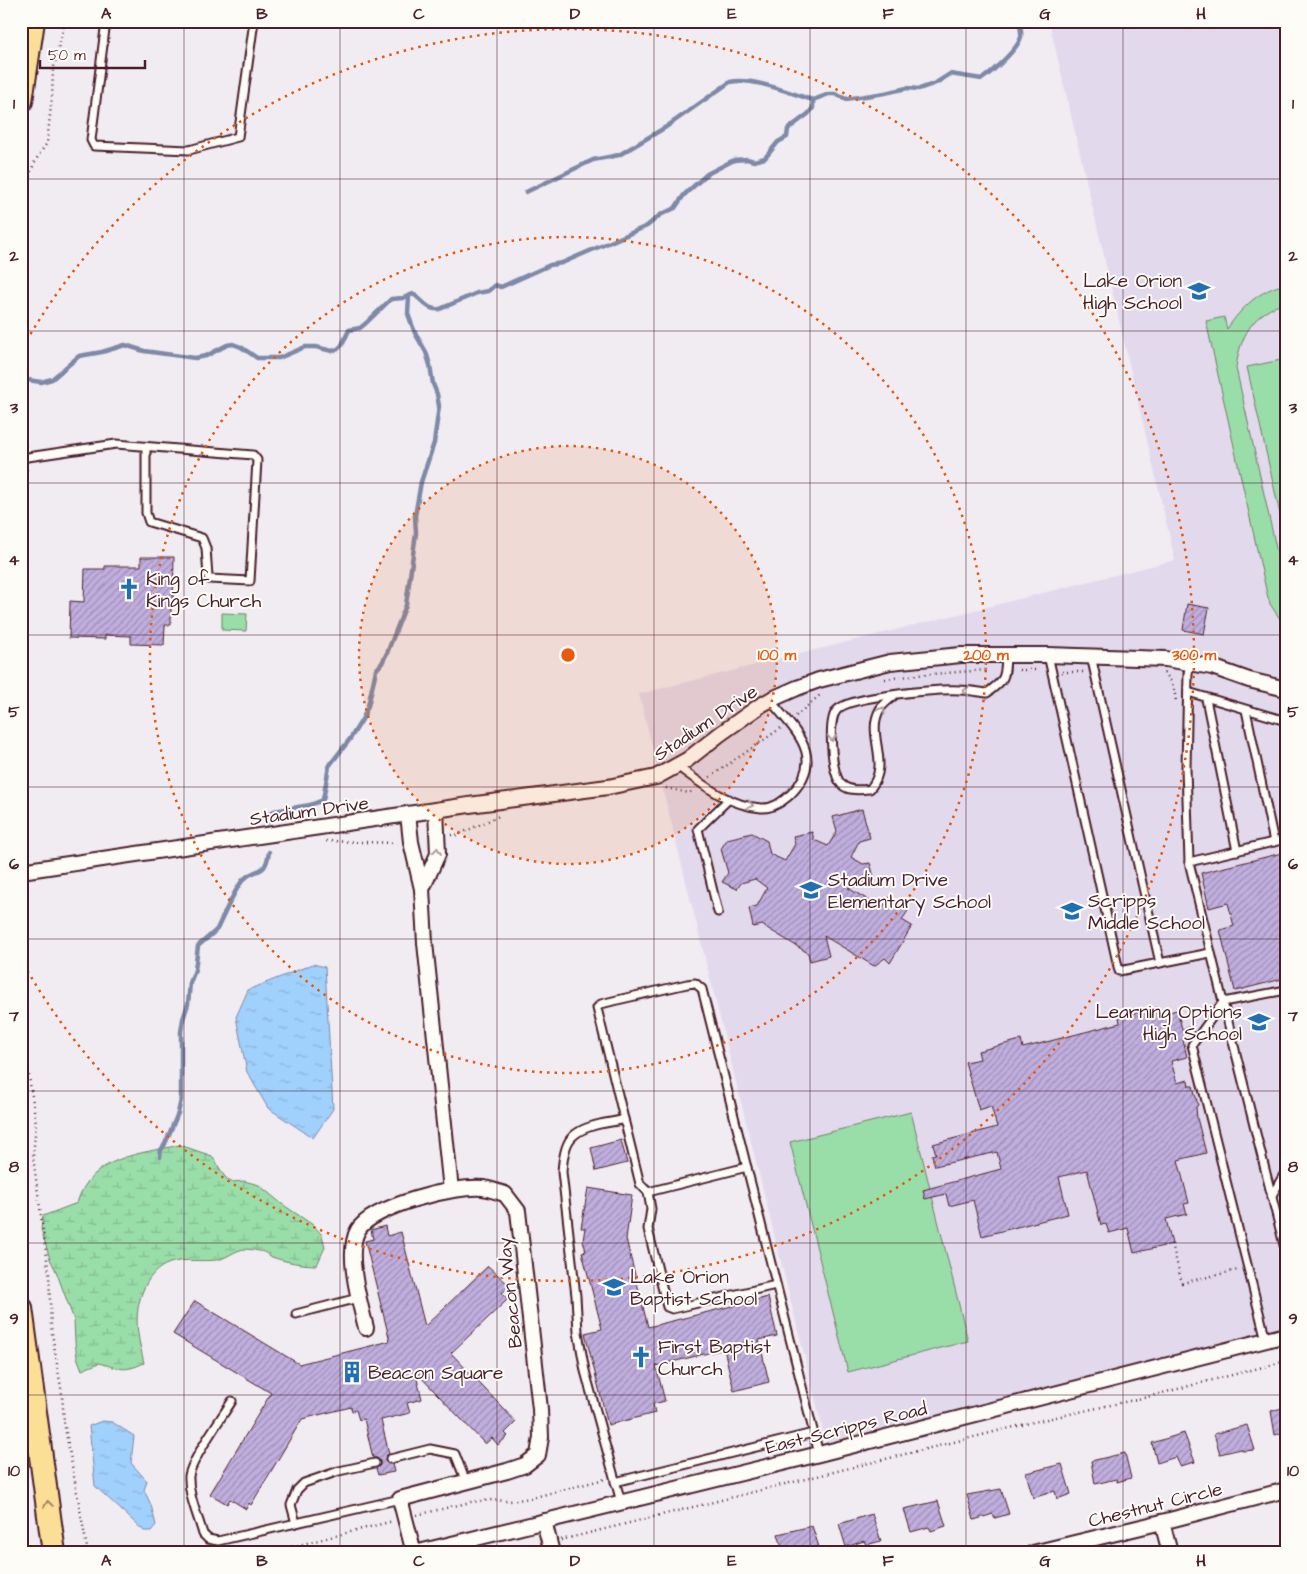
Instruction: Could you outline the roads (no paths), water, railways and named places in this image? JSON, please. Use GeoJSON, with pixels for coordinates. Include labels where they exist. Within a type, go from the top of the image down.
{"type":"FeatureCollection","features":[{"type":"Feature","properties":{"kind":"main road"},"geometry":{"type":"LineString","coordinates":[[21,101],[34,21]]}},
{"type":"Feature","properties":{"kind":"main road"},"geometry":{"type":"LineString","coordinates":[[21,1308],[54,1553]]}},
{"type":"Feature","properties":{"kind":"main road"},"geometry":{"type":"LineString","coordinates":[[21,1397],[36,1420]]}},
{"type":"Feature","properties":{"kind":"street","name":"Stadium Drive"},"geometry":{"type":"LineString","coordinates":[[23,870],[608,787],[656,777],[687,760],[720,734],[770,700],[819,680],[890,662],[961,655],[1048,655],[1166,659],[1212,667],[1248,680],[1286,689]]}},
{"type":"Feature","properties":{"kind":"street"},"geometry":{"type":"LineString","coordinates":[[422,889],[438,854],[436,810]]}},
{"type":"Feature","properties":{"kind":"street"},"geometry":{"type":"LineString","coordinates":[[408,814],[411,842],[422,889],[426,952],[451,1190]]}},
{"type":"Feature","properties":{"kind":"street","name":"Beacon Way"},"geometry":{"type":"LineString","coordinates":[[366,1328],[358,1298],[352,1253],[358,1230],[371,1217],[392,1207],[451,1190],[483,1188],[505,1194],[518,1211],[540,1409],[541,1437],[538,1455],[525,1465],[400,1499]]}},
{"type":"Feature","properties":{"kind":"street","name":"East Scripps Road"},"geometry":{"type":"LineString","coordinates":[[414,1553],[819,1454],[1286,1335]]}},
{"type":"Feature","properties":{"kind":"street","name":"Chestnut Circle"},"geometry":{"type":"LineString","coordinates":[[1033,1553],[1286,1490]]}},
{"type":"Feature","properties":{"kind":"street"},"geometry":{"type":"LineString","coordinates":[[400,1499],[414,1553]]}},
{"type":"Feature","properties":{"kind":"street"},"geometry":{"type":"LineString","coordinates":[[544,1521],[551,1548]]}},
{"type":"Feature","properties":{"kind":"street"},"geometry":{"type":"LineString","coordinates":[[1162,1522],[1170,1553]]}},
{"type":"Feature","properties":{"kind":"lane"},"geometry":{"type":"LineString","coordinates":[[106,21],[91,140],[94,146],[189,150],[238,137],[254,21]]}},
{"type":"Feature","properties":{"kind":"lane"},"geometry":{"type":"LineString","coordinates":[[24,457],[108,444],[253,455],[257,458],[250,581],[209,579],[206,548],[202,538],[149,522],[146,513],[146,447]]}},
{"type":"Feature","properties":{"kind":"lane"},"geometry":{"type":"LineString","coordinates":[[894,695],[880,709],[874,728],[879,760],[877,780],[870,789],[858,791],[846,788],[839,782],[832,742],[832,718],[837,709],[848,702],[894,695],[959,690],[987,693],[1000,683],[1005,675],[1006,655]]}},
{"type":"Feature","properties":{"kind":"lane"},"geometry":{"type":"LineString","coordinates":[[1048,655],[1119,971],[1210,953]]}},
{"type":"Feature","properties":{"kind":"lane"},"geometry":{"type":"LineString","coordinates":[[1091,656],[1160,963]]}},
{"type":"Feature","properties":{"kind":"lane"},"geometry":{"type":"LineString","coordinates":[[1190,662],[1186,768],[1189,862],[1210,953],[1286,1253]]}},
{"type":"Feature","properties":{"kind":"lane"},"geometry":{"type":"LineString","coordinates":[[1188,692],[1286,721]]}},
{"type":"Feature","properties":{"kind":"lane"},"geometry":{"type":"LineString","coordinates":[[1206,698],[1237,850]]}},
{"type":"Feature","properties":{"kind":"lane"},"geometry":{"type":"LineString","coordinates":[[676,766],[729,800],[762,808],[782,803],[801,784],[809,763],[802,740],[770,700]]}},
{"type":"Feature","properties":{"kind":"lane"},"geometry":{"type":"LineString","coordinates":[[1246,710],[1274,842]]}},
{"type":"Feature","properties":{"kind":"lane"},"geometry":{"type":"LineString","coordinates":[[718,912],[698,829],[729,800]]}},
{"type":"Feature","properties":{"kind":"lane"},"geometry":{"type":"LineString","coordinates":[[1189,862],[1286,839]]}},
{"type":"Feature","properties":{"kind":"lane"},"geometry":{"type":"LineString","coordinates":[[776,1286],[672,1309],[667,1307],[648,1229],[651,1209],[648,1192],[640,1184],[597,1008],[601,1004],[695,983],[702,989],[819,1454]]}},
{"type":"Feature","properties":{"kind":"lane"},"geometry":{"type":"LineString","coordinates":[[1266,1340],[1192,1045],[1223,1002],[1286,990]]}},
{"type":"Feature","properties":{"kind":"lane"},"geometry":{"type":"LineString","coordinates":[[621,1502],[585,1371],[578,1332],[576,1296],[562,1172],[564,1153],[568,1141],[578,1132],[599,1124],[624,1119]]}},
{"type":"Feature","properties":{"kind":"lane"},"geometry":{"type":"LineString","coordinates":[[648,1192],[746,1167]]}},
{"type":"Feature","properties":{"kind":"lane"},"geometry":{"type":"LineString","coordinates":[[1272,1197],[1286,1171]]}},
{"type":"Feature","properties":{"kind":"lane"},"geometry":{"type":"LineString","coordinates":[[296,1314],[358,1298]]}},
{"type":"Feature","properties":{"kind":"lane"},"geometry":{"type":"LineString","coordinates":[[232,1401],[194,1462],[189,1475],[190,1487],[203,1534],[208,1539],[218,1541],[400,1499]]}},
{"type":"Feature","properties":{"kind":"lane"},"geometry":{"type":"LineString","coordinates":[[614,1479],[813,1433]]}},
{"type":"Feature","properties":{"kind":"lane"},"geometry":{"type":"LineString","coordinates":[[390,1459],[430,1449],[455,1454],[466,1482]]}},
{"type":"Feature","properties":{"kind":"lane"},"geometry":{"type":"LineString","coordinates":[[296,1523],[291,1505],[297,1490],[304,1483],[339,1471],[374,1463]]}},
{"type":"Feature","properties":{"kind":"water"},"geometry":{"type":"Polygon","coordinates":[[[313,964],[325,967],[333,1109],[313,1138],[268,1108],[247,1072],[236,1017],[248,990],[313,964]]]}},
{"type":"Feature","properties":{"kind":"water"},"geometry":{"type":"Polygon","coordinates":[[[102,1421],[112,1422],[134,1436],[131,1463],[147,1481],[144,1490],[151,1505],[156,1525],[151,1531],[144,1531],[95,1486],[89,1426],[102,1421]]]}},
{"type":"Feature","properties":{"kind":"waterway"},"geometry":{"type":"LineString","coordinates":[[526,192],[593,160],[619,155],[666,127],[730,82],[739,81],[760,84],[813,100],[829,94],[835,94],[846,99],[907,88],[919,89],[936,83],[950,74],[982,79],[1004,60],[1019,42],[1021,37],[1019,21]]}},
{"type":"Feature","properties":{"kind":"waterway"},"geometry":{"type":"LineString","coordinates":[[21,379],[41,382],[52,379],[79,356],[125,345],[144,351],[195,358],[206,356],[227,345],[233,344],[257,358],[279,358],[305,347],[316,347],[332,351],[338,349],[349,330],[360,328],[391,299],[403,298],[413,294],[428,307],[440,309],[477,293],[488,291],[495,285],[501,287],[550,265],[562,263],[647,226],[660,215],[675,208],[684,195],[707,174],[734,160],[747,159],[754,161],[765,158],[778,142],[787,137],[788,129],[813,108],[813,100]]}},
{"type":"Feature","properties":{"kind":"waterway"},"geometry":{"type":"LineString","coordinates":[[267,823],[270,814],[274,811],[310,805],[323,800],[329,766],[350,739],[363,718],[368,706],[376,670],[387,653],[406,605],[416,533],[415,516],[421,482],[434,443],[439,406],[426,352],[415,333],[408,314],[409,296]]}},
{"type":"Feature","properties":{"kind":"waterway"},"geometry":{"type":"LineString","coordinates":[[160,1157],[161,1150],[178,1113],[181,1100],[181,1032],[188,1004],[190,983],[195,970],[198,946],[217,929],[241,883],[249,875],[263,868],[269,852]]}},
{"type":"Feature","properties":{"kind":"place","name":"Lake Orion High School"},"geometry":{"type":"Point","coordinates":[1199,291]}},
{"type":"Feature","properties":{"kind":"place","name":"King of Kings Church"},"geometry":{"type":"Point","coordinates":[129,589]}},
{"type":"Feature","properties":{"kind":"place","name":"Stadium Drive Elementary School"},"geometry":{"type":"Point","coordinates":[811,890]}},
{"type":"Feature","properties":{"kind":"place","name":"Scripps Middle School"},"geometry":{"type":"Point","coordinates":[1072,911]}},
{"type":"Feature","properties":{"kind":"place","name":"Learning Options High School"},"geometry":{"type":"Point","coordinates":[1259,1022]}},
{"type":"Feature","properties":{"kind":"place","name":"Lake Orion Baptist School"},"geometry":{"type":"Point","coordinates":[614,1287]}},
{"type":"Feature","properties":{"kind":"place","name":"First Baptist Church"},"geometry":{"type":"Point","coordinates":[641,1357]}},
{"type":"Feature","properties":{"kind":"place","name":"Beacon Square"},"geometry":{"type":"Point","coordinates":[352,1372]}}]}
